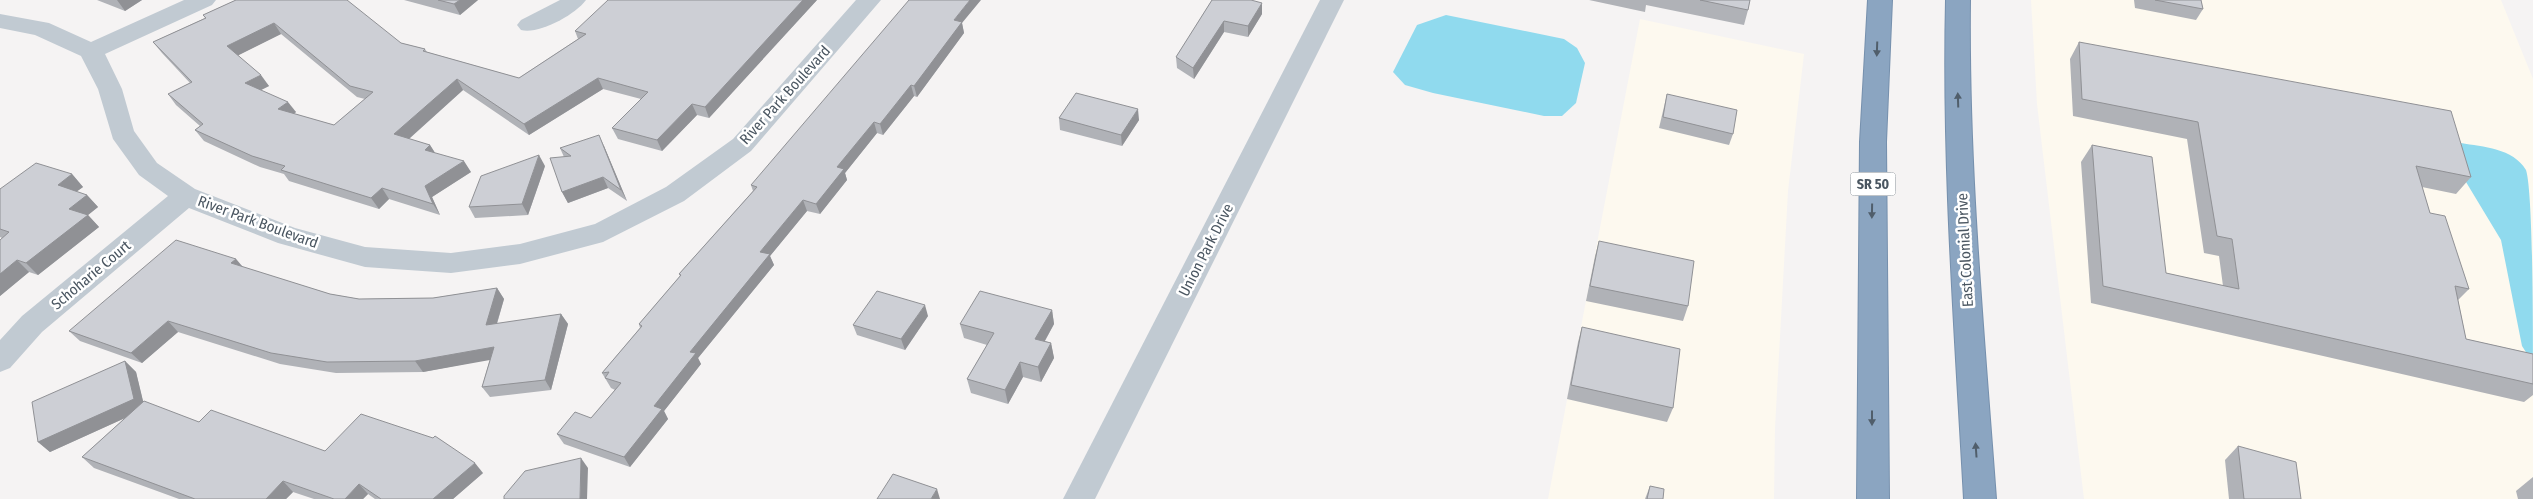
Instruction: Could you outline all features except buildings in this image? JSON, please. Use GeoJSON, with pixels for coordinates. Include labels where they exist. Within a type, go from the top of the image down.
{"type":"FeatureCollection","features":[{"type":"Feature","properties":{"kind":"highway","name":"SR 50"},"geometry":{"type":"LineString","coordinates":[[1873,499],[1873,156],[1880,0]]}},
{"type":"Feature","properties":{"kind":"highway","name":"East Colonial Drive"},"geometry":{"type":"LineString","coordinates":[[1958,0],[1957,54],[1964,252],[1980,499]]}},
{"type":"Feature","properties":{"kind":"street"},"geometry":{"type":"LineString","coordinates":[[0,21],[41,28],[91,51],[204,0]]}},
{"type":"Feature","properties":{"kind":"street"},"geometry":{"type":"LineString","coordinates":[[529,25],[565,8],[574,0]]}},
{"type":"Feature","properties":{"kind":"street","name":"River Park Boulevard"},"geometry":{"type":"LineString","coordinates":[[91,51],[110,89],[122,133],[148,169],[186,196],[288,236],[365,257],[451,262],[520,254],[603,232],[675,194],[742,145],[869,0]]}},
{"type":"Feature","properties":{"kind":"street","name":"Union Park Drive"},"geometry":{"type":"LineString","coordinates":[[1079,499],[1332,0]]}},
{"type":"Feature","properties":{"kind":"street","name":"Schoharie Court"},"geometry":{"type":"LineString","coordinates":[[0,360],[32,324],[186,196]]}},
{"type":"Feature","properties":{"kind":"shaded area"},"geometry":{"type":"Polygon","coordinates":[[[2031,0],[2501,0],[2533,79],[2533,499],[2084,499],[2037,104],[2031,0]]]}},
{"type":"Feature","properties":{"kind":"shaded area"},"geometry":{"type":"Polygon","coordinates":[[[1640,19],[1804,54],[1788,191],[1775,428],[1774,499],[1548,499],[1640,19]]]}},
{"type":"Feature","properties":{"kind":"water"},"geometry":{"type":"Polygon","coordinates":[[[1446,15],[1564,39],[1577,48],[1585,63],[1576,103],[1562,116],[1544,116],[1433,93],[1405,85],[1393,72],[1417,25],[1446,15]]]}},
{"type":"Feature","properties":{"kind":"water"},"geometry":{"type":"Polygon","coordinates":[[[2461,143],[2506,153],[2526,170],[2530,204],[2533,363],[2522,346],[2501,240],[2466,182],[2461,143]]]}}]}
